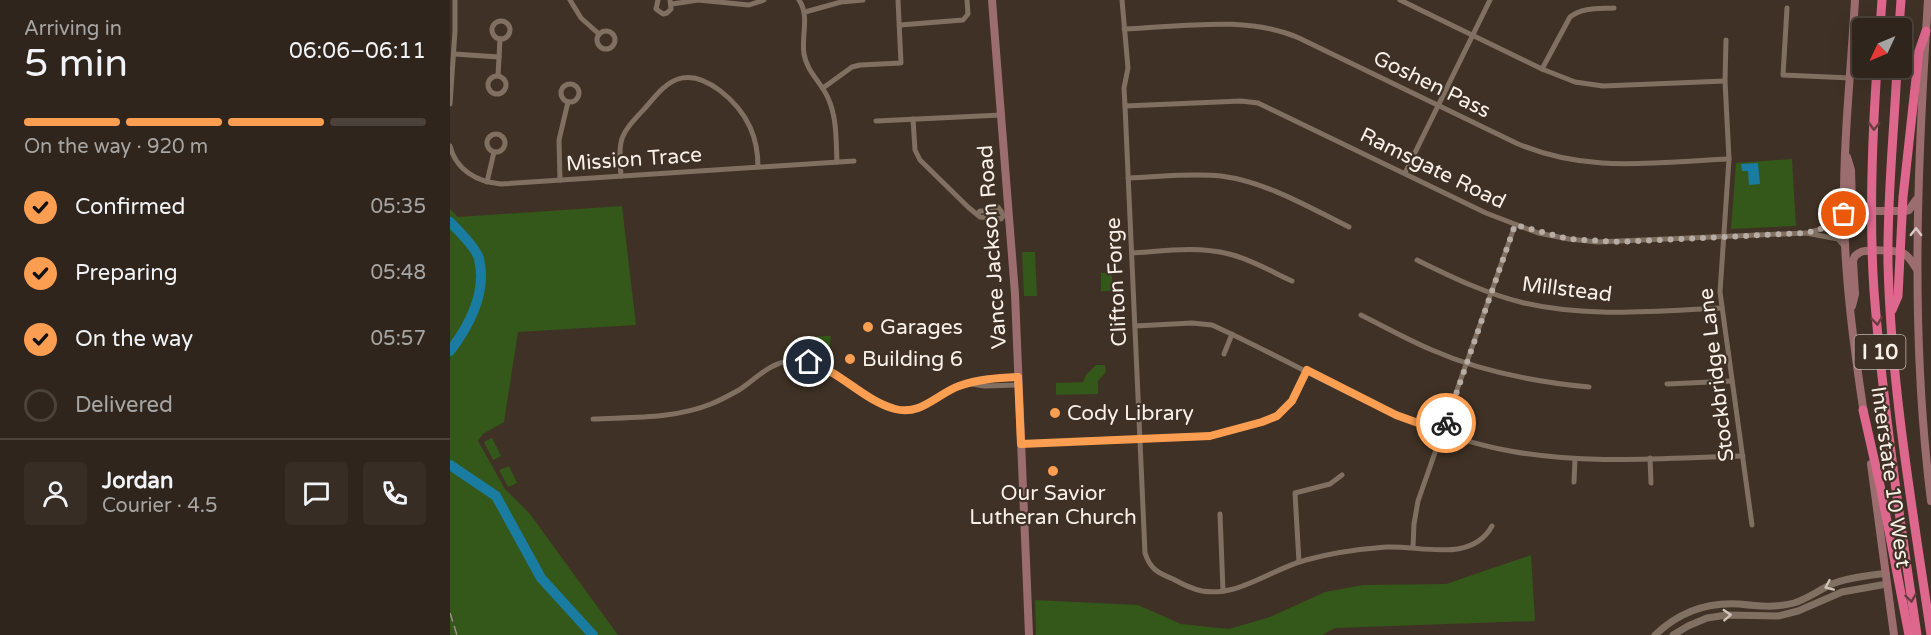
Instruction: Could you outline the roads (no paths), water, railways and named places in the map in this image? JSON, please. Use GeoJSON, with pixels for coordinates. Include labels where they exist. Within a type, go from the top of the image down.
{"type":"FeatureCollection","features":[{"type":"Feature","properties":{"kind":"highway"},"geometry":{"type":"LineString","coordinates":[[1881,18],[1882,0]]}},
{"type":"Feature","properties":{"kind":"highway"},"geometry":{"type":"LineString","coordinates":[[1900,18],[1901,0]]}},
{"type":"Feature","properties":{"kind":"highway"},"geometry":{"type":"LineString","coordinates":[[1890,315],[1898,296],[1903,197],[1919,51],[1926,31]]}},
{"type":"Feature","properties":{"kind":"highway","name":"I 10"},"geometry":{"type":"LineString","coordinates":[[1877,78],[1871,201],[1874,289],[1890,449],[1917,635]]}},
{"type":"Feature","properties":{"kind":"highway","name":"I 10"},"geometry":{"type":"LineString","coordinates":[[1896,78],[1888,232],[1890,315],[1901,426],[1931,635]]}},
{"type":"Feature","properties":{"kind":"highway"},"geometry":{"type":"LineString","coordinates":[[1863,410],[1880,485],[1908,635]]}},
{"type":"Feature","properties":{"kind":"main road","name":"Vance Jackson Road"},"geometry":{"type":"LineString","coordinates":[[992,0],[1001,115],[1004,213],[1015,294],[1029,635]]}},
{"type":"Feature","properties":{"kind":"main road","name":"Interstate 10 West"},"geometry":{"type":"LineString","coordinates":[[1856,0],[1846,153],[1845,250],[1863,410],[1894,635]]}},
{"type":"Feature","properties":{"kind":"main road","name":"Interstate 10 West"},"geometry":{"type":"LineString","coordinates":[[1928,0],[1917,196],[1916,268],[1921,406],[1931,501]]}},
{"type":"Feature","properties":{"kind":"main road"},"geometry":{"type":"LineString","coordinates":[[1846,153],[1851,170],[1852,204],[1858,210],[1905,211],[1909,210],[1917,196]]}},
{"type":"Feature","properties":{"kind":"main road"},"geometry":{"type":"LineString","coordinates":[[1851,313],[1855,294],[1854,261],[1855,256],[1861,251],[1902,253],[1908,256],[1916,268]]}},
{"type":"Feature","properties":{"kind":"street"},"geometry":{"type":"LineString","coordinates":[[450,104],[455,0]]}},
{"type":"Feature","properties":{"kind":"street"},"geometry":{"type":"LineString","coordinates":[[570,0],[581,18],[599,34]]}},
{"type":"Feature","properties":{"kind":"street"},"geometry":{"type":"LineString","coordinates":[[657,0],[655,7],[660,14],[669,12],[671,2],[698,0],[749,5],[764,0]]}},
{"type":"Feature","properties":{"kind":"street"},"geometry":{"type":"LineString","coordinates":[[799,0],[805,12],[803,40],[806,63],[823,88],[833,110],[837,162]]}},
{"type":"Feature","properties":{"kind":"street"},"geometry":{"type":"LineString","coordinates":[[805,12],[842,2],[863,0]]}},
{"type":"Feature","properties":{"kind":"street"},"geometry":{"type":"LineString","coordinates":[[823,88],[852,67],[901,63],[898,0]]}},
{"type":"Feature","properties":{"kind":"street"},"geometry":{"type":"LineString","coordinates":[[900,25],[966,19],[967,0]]}},
{"type":"Feature","properties":{"kind":"street","name":"Clifton Forge"},"geometry":{"type":"LineString","coordinates":[[1122,0],[1128,68],[1124,88],[1145,553],[1148,563],[1160,574],[1195,589],[1223,591]]}},
{"type":"Feature","properties":{"kind":"street"},"geometry":{"type":"LineString","coordinates":[[1402,0],[1562,78],[1596,85],[1725,81]]}},
{"type":"Feature","properties":{"kind":"street"},"geometry":{"type":"LineString","coordinates":[[1405,173],[1490,0]]}},
{"type":"Feature","properties":{"kind":"street"},"geometry":{"type":"LineString","coordinates":[[1542,69],[1570,17],[1587,9],[1614,8]]}},
{"type":"Feature","properties":{"kind":"street"},"geometry":{"type":"LineString","coordinates":[[1787,9],[1783,75],[1851,78]]}},
{"type":"Feature","properties":{"kind":"street","name":"Goshen Pass"},"geometry":{"type":"LineString","coordinates":[[1124,29],[1246,24],[1274,28],[1532,150],[1574,161],[1617,164],[1729,159]]}},
{"type":"Feature","properties":{"kind":"street"},"geometry":{"type":"LineString","coordinates":[[498,76],[500,39]]}},
{"type":"Feature","properties":{"kind":"street","name":"Stockbridge Lane"},"geometry":{"type":"LineString","coordinates":[[1726,40],[1725,81],[1729,159],[1720,292],[1752,525]]}},
{"type":"Feature","properties":{"kind":"street"},"geometry":{"type":"LineString","coordinates":[[454,54],[499,57]]}},
{"type":"Feature","properties":{"kind":"street"},"geometry":{"type":"LineString","coordinates":[[621,176],[620,144],[625,130],[663,88],[685,78],[697,78],[712,84],[740,111],[748,122],[755,140],[758,167]]}},
{"type":"Feature","properties":{"kind":"street","name":"Ramsgate Road"},"geometry":{"type":"LineString","coordinates":[[1125,106],[1241,100],[1258,102],[1515,225],[1569,239],[1598,242],[1806,233],[1838,238],[1845,250]]}},
{"type":"Feature","properties":{"kind":"street"},"geometry":{"type":"LineString","coordinates":[[560,180],[560,134],[568,102]]}},
{"type":"Feature","properties":{"kind":"street"},"geometry":{"type":"LineString","coordinates":[[876,121],[1001,115]]}},
{"type":"Feature","properties":{"kind":"street"},"geometry":{"type":"LineString","coordinates":[[913,119],[915,150],[920,160],[980,217],[1001,219],[1004,213],[998,207],[991,207],[989,212],[977,214]]}},
{"type":"Feature","properties":{"kind":"street","name":"Mission Trace"},"geometry":{"type":"LineString","coordinates":[[450,146],[453,156],[471,176],[501,184],[854,161]]}},
{"type":"Feature","properties":{"kind":"street"},"geometry":{"type":"LineString","coordinates":[[487,182],[494,152]]}},
{"type":"Feature","properties":{"kind":"street"},"geometry":{"type":"LineString","coordinates":[[1128,178],[1201,175],[1243,180],[1282,195],[1349,227]]}},
{"type":"Feature","properties":{"kind":"street","name":"Ramsgate Road"},"geometry":{"type":"LineString","coordinates":[[1806,233],[1837,224],[1844,214]]}},
{"type":"Feature","properties":{"kind":"street"},"geometry":{"type":"LineString","coordinates":[[1413,547],[1418,501],[1515,225]]}},
{"type":"Feature","properties":{"kind":"street"},"geometry":{"type":"LineString","coordinates":[[1132,253],[1191,250],[1218,252],[1244,259],[1292,282]]}},
{"type":"Feature","properties":{"kind":"street","name":"Millstead"},"geometry":{"type":"LineString","coordinates":[[1417,260],[1465,283],[1524,303],[1583,312],[1614,313],[1722,308]]}},
{"type":"Feature","properties":{"kind":"street"},"geometry":{"type":"LineString","coordinates":[[1361,315],[1432,350],[1467,363],[1512,376],[1590,387]]}},
{"type":"Feature","properties":{"kind":"street"},"geometry":{"type":"LineString","coordinates":[[1135,326],[1212,325],[1396,415],[1443,432],[1508,451],[1575,459],[1624,460],[1743,456]]}},
{"type":"Feature","properties":{"kind":"street"},"geometry":{"type":"LineString","coordinates":[[1224,354],[1232,334]]}},
{"type":"Feature","properties":{"kind":"street"},"geometry":{"type":"LineString","coordinates":[[593,419],[671,414],[695,410],[732,394],[767,368],[791,361],[809,362],[820,366],[893,409],[904,411],[921,407],[953,389],[978,380],[1019,381]]}},
{"type":"Feature","properties":{"kind":"street"},"geometry":{"type":"LineString","coordinates":[[1021,444],[1210,436],[1267,421],[1281,413],[1289,405],[1307,370]]}},
{"type":"Feature","properties":{"kind":"street"},"geometry":{"type":"LineString","coordinates":[[1667,384],[1732,381]]}},
{"type":"Feature","properties":{"kind":"street"},"geometry":{"type":"LineString","coordinates":[[1574,482],[1575,459]]}},
{"type":"Feature","properties":{"kind":"street"},"geometry":{"type":"LineString","coordinates":[[1650,459],[1651,483]]}},
{"type":"Feature","properties":{"kind":"street"},"geometry":{"type":"LineString","coordinates":[[1299,562],[1295,493],[1330,484],[1342,475]]}},
{"type":"Feature","properties":{"kind":"street"},"geometry":{"type":"LineString","coordinates":[[1220,514],[1223,591],[1243,587],[1299,562],[1376,548],[1413,547],[1446,550],[1462,548],[1484,536],[1492,526]]}},
{"type":"Feature","properties":{"kind":"street"},"geometry":{"type":"LineString","coordinates":[[1655,635],[1676,618],[1709,606],[1724,603],[1786,605],[1839,582],[1886,573]]}},
{"type":"Feature","properties":{"kind":"street"},"geometry":{"type":"LineString","coordinates":[[1673,635],[1707,618],[1727,615],[1778,616],[1842,592],[1887,584]]}},
{"type":"Feature","properties":{"kind":"water"},"geometry":{"type":"Polygon","coordinates":[[[1758,163],[1760,184],[1749,185],[1748,171],[1742,171],[1741,164],[1758,163]]]}},
{"type":"Feature","properties":{"kind":"waterway"},"geometry":{"type":"LineString","coordinates":[[450,222],[475,250],[481,271],[481,284],[475,308],[464,331],[450,351]]}},
{"type":"Feature","properties":{"kind":"waterway"},"geometry":{"type":"LineString","coordinates":[[450,465],[496,496],[541,578],[593,635]]}},
{"type":"Feature","properties":{"kind":"railway"},"geometry":{"type":"LineString","coordinates":[[450,613],[457,635]]}},
{"type":"Feature","properties":{"kind":"place","name":"Garages"},"geometry":{"type":"Point","coordinates":[868,327]}},
{"type":"Feature","properties":{"kind":"place","name":"Building 6"},"geometry":{"type":"Point","coordinates":[850,359]}},
{"type":"Feature","properties":{"kind":"place","name":"Cody Library"},"geometry":{"type":"Point","coordinates":[1055,413]}},
{"type":"Feature","properties":{"kind":"place","name":"Our Savior Lutheran Church"},"geometry":{"type":"Point","coordinates":[1053,471]}}]}
